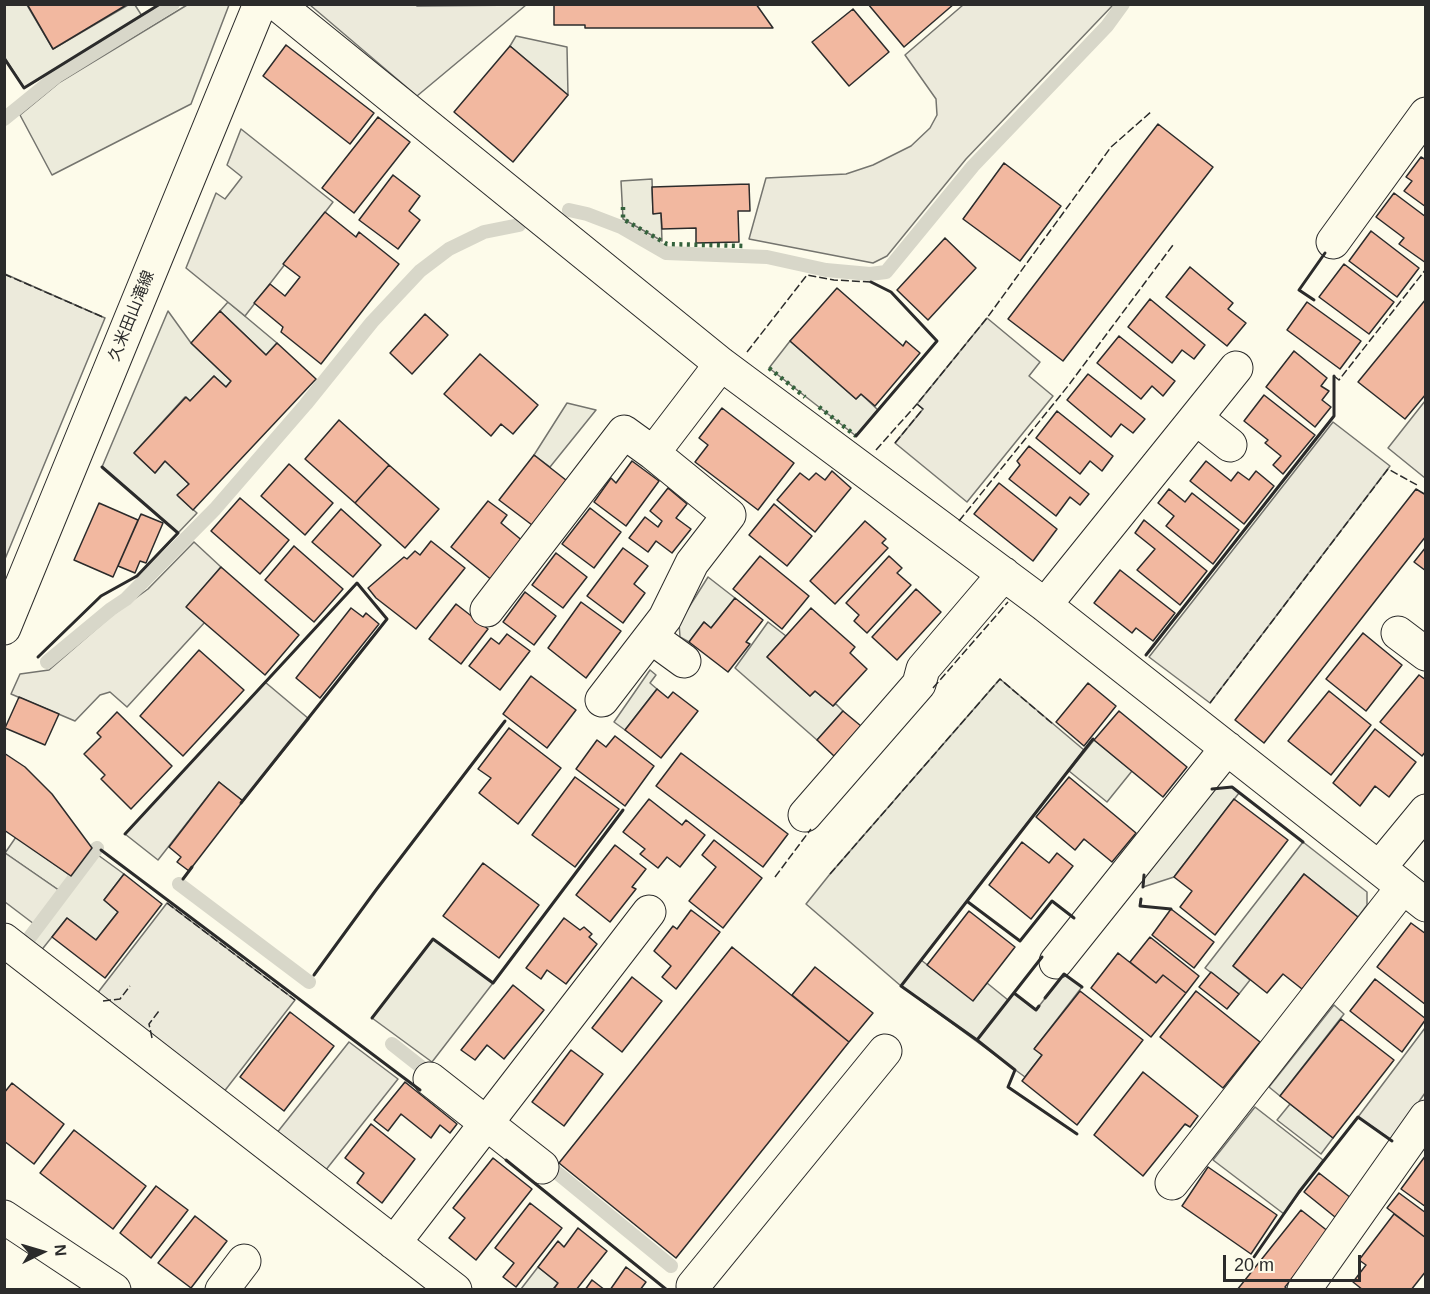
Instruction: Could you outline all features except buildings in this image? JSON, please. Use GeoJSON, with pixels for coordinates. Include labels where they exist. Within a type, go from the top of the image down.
{"type":"FeatureCollection","features":[{"type":"Feature","properties":{"kind":"street","name":"久米田山滝線"},"geometry":{"type":"LineString","coordinates":[[4,628],[260,4]]}},
{"type":"Feature","properties":{"kind":"street"},"geometry":{"type":"LineString","coordinates":[[277,4],[721,364],[1045,605],[1402,887]]}},
{"type":"Feature","properties":{"kind":"street"},"geometry":{"type":"LineString","coordinates":[[1333,242],[1425,114]]}},
{"type":"Feature","properties":{"kind":"street"},"geometry":{"type":"LineString","coordinates":[[653,453],[721,364]]}},
{"type":"Feature","properties":{"kind":"street"},"geometry":{"type":"LineString","coordinates":[[1045,605],[1236,368]]}},
{"type":"Feature","properties":{"kind":"street"},"geometry":{"type":"LineString","coordinates":[[1196,418],[1230,445]]}},
{"type":"Feature","properties":{"kind":"street"},"geometry":{"type":"LineString","coordinates":[[487,610],[624,432],[653,453],[729,515],[692,563],[665,618],[602,700]]}},
{"type":"Feature","properties":{"kind":"street"},"geometry":{"type":"LineString","coordinates":[[805,815],[919,684],[923,669],[1004,574]]}},
{"type":"Feature","properties":{"kind":"street"},"geometry":{"type":"LineString","coordinates":[[1398,633],[1425,654]]}},
{"type":"Feature","properties":{"kind":"street"},"geometry":{"type":"LineString","coordinates":[[651,637],[684,661]]}},
{"type":"Feature","properties":{"kind":"street"},"geometry":{"type":"LineString","coordinates":[[1056,962],[1227,748]]}},
{"type":"Feature","properties":{"kind":"street"},"geometry":{"type":"LineString","coordinates":[[1172,1183],[1402,887],[1425,811]]}},
{"type":"Feature","properties":{"kind":"street"},"geometry":{"type":"LineString","coordinates":[[394,1243],[649,912]]}},
{"type":"Feature","properties":{"kind":"street"},"geometry":{"type":"LineString","coordinates":[[4,940],[455,1290]]}},
{"type":"Feature","properties":{"kind":"street"},"geometry":{"type":"LineString","coordinates":[[689,1283],[885,1051]]}},
{"type":"Feature","properties":{"kind":"street"},"geometry":{"type":"LineString","coordinates":[[430,1079],[542,1167]]}},
{"type":"Feature","properties":{"kind":"street"},"geometry":{"type":"LineString","coordinates":[[1304,1290],[1425,1117]]}},
{"type":"Feature","properties":{"kind":"street"},"geometry":{"type":"LineString","coordinates":[[4,1217],[114,1290]]}},
{"type":"Feature","properties":{"kind":"street"},"geometry":{"type":"LineString","coordinates":[[222,1290],[244,1261]]}},
{"type":"Feature","properties":{"kind":"shaded area"},"geometry":{"type":"Polygon","coordinates":[[[5,5],[27,5],[53,49],[128,5],[135,5],[142,16],[24,88],[5,58],[5,5]]]}},
{"type":"Feature","properties":{"kind":"shaded area"},"geometry":{"type":"Polygon","coordinates":[[[187,5],[229,5],[191,104],[52,175],[20,115],[60,82],[187,5]]]}},
{"type":"Feature","properties":{"kind":"shaded area"},"geometry":{"type":"Polygon","coordinates":[[[310,5],[526,5],[417,96],[310,5]]]}},
{"type":"Feature","properties":{"kind":"shaded area"},"geometry":{"type":"Polygon","coordinates":[[[963,5],[1113,5],[966,159],[887,256],[873,263],[749,239],[766,178],[846,174],[873,165],[911,146],[930,128],[937,115],[936,99],[905,55],[963,5]]]}},
{"type":"Feature","properties":{"kind":"shaded area"},"geometry":{"type":"Polygon","coordinates":[[[516,36],[567,47],[568,95],[510,46],[516,36]]]}},
{"type":"Feature","properties":{"kind":"shaded area"},"geometry":{"type":"Polygon","coordinates":[[[241,129],[333,202],[245,316],[186,268],[216,193],[225,199],[242,177],[227,165],[241,129]]]}},
{"type":"Feature","properties":{"kind":"shaded area"},"geometry":{"type":"Polygon","coordinates":[[[652,179],[653,213],[661,213],[662,241],[623,219],[621,181],[652,179]]]}},
{"type":"Feature","properties":{"kind":"shaded area"},"geometry":{"type":"Polygon","coordinates":[[[5,274],[105,318],[5,559],[5,274]]]}},
{"type":"Feature","properties":{"kind":"shaded area"},"geometry":{"type":"Polygon","coordinates":[[[228,302],[277,343],[266,355],[220,311],[228,302]]]}},
{"type":"Feature","properties":{"kind":"shaded area"},"geometry":{"type":"Polygon","coordinates":[[[168,311],[191,343],[231,381],[226,387],[214,376],[190,401],[185,397],[134,453],[155,473],[165,461],[189,484],[178,496],[197,513],[178,533],[102,467],[168,311]]]}},
{"type":"Feature","properties":{"kind":"shaded area"},"geometry":{"type":"Polygon","coordinates":[[[987,318],[1040,362],[1029,376],[1053,396],[967,502],[895,443],[923,409],[917,404],[987,318]]]}},
{"type":"Feature","properties":{"kind":"shaded area"},"geometry":{"type":"Polygon","coordinates":[[[790,341],[856,399],[861,394],[878,410],[856,436],[769,368],[790,341]]]}},
{"type":"Feature","properties":{"kind":"shaded area"},"geometry":{"type":"Polygon","coordinates":[[[1425,401],[1425,478],[1388,448],[1425,401]]]}},
{"type":"Feature","properties":{"kind":"shaded area"},"geometry":{"type":"Polygon","coordinates":[[[567,403],[596,410],[550,467],[534,455],[567,403]]]}},
{"type":"Feature","properties":{"kind":"shaded area"},"geometry":{"type":"Polygon","coordinates":[[[1333,422],[1390,466],[1210,703],[1149,657],[1333,422]]]}},
{"type":"Feature","properties":{"kind":"shaded area"},"geometry":{"type":"Polygon","coordinates":[[[194,542],[221,567],[187,607],[205,622],[127,707],[110,692],[100,695],[75,721],[11,694],[20,674],[49,670],[110,617],[148,589],[194,542]]]}},
{"type":"Feature","properties":{"kind":"shaded area"},"geometry":{"type":"Polygon","coordinates":[[[708,577],[735,598],[711,628],[704,622],[689,642],[680,637],[679,623],[708,577]]]}},
{"type":"Feature","properties":{"kind":"shaded area"},"geometry":{"type":"Polygon","coordinates":[[[768,622],[786,636],[767,657],[810,696],[815,691],[843,711],[817,740],[735,668],[768,622]]]}},
{"type":"Feature","properties":{"kind":"shaded area"},"geometry":{"type":"Polygon","coordinates":[[[650,670],[656,675],[650,683],[657,689],[625,730],[614,722],[650,670]]]}},
{"type":"Feature","properties":{"kind":"shaded area"},"geometry":{"type":"Polygon","coordinates":[[[1000,679],[1084,750],[921,960],[973,1000],[987,983],[1008,1000],[1014,993],[1036,1010],[1064,974],[1082,987],[1035,1048],[1042,1055],[1025,1077],[901,986],[806,904],[1000,679]]]}},
{"type":"Feature","properties":{"kind":"shaded area"},"geometry":{"type":"Polygon","coordinates":[[[265,682],[309,719],[243,801],[219,782],[158,860],[125,834],[265,682]]]}},
{"type":"Feature","properties":{"kind":"shaded area"},"geometry":{"type":"Polygon","coordinates":[[[1094,740],[1132,771],[1107,802],[1069,771],[1094,740]]]}},
{"type":"Feature","properties":{"kind":"shaded area"},"geometry":{"type":"Polygon","coordinates":[[[1232,787],[1239,793],[1174,877],[1143,887],[1145,871],[1210,789],[1232,787]]]}},
{"type":"Feature","properties":{"kind":"shaded area"},"geometry":{"type":"Polygon","coordinates":[[[16,837],[71,876],[60,891],[5,853],[16,837]]]}},
{"type":"Feature","properties":{"kind":"shaded area"},"geometry":{"type":"Polygon","coordinates":[[[1303,842],[1367,892],[1367,905],[1358,917],[1304,874],[1233,966],[1250,980],[1239,994],[1205,968],[1303,842]]]}},
{"type":"Feature","properties":{"kind":"shaded area"},"geometry":{"type":"Polygon","coordinates":[[[5,853],[60,891],[34,924],[5,902],[5,853]]]}},
{"type":"Feature","properties":{"kind":"shaded area"},"geometry":{"type":"Polygon","coordinates":[[[98,855],[124,874],[104,900],[118,912],[96,940],[67,918],[40,952],[30,945],[98,855]]]}},
{"type":"Feature","properties":{"kind":"shaded area"},"geometry":{"type":"Polygon","coordinates":[[[167,903],[295,1000],[223,1093],[96,995],[167,903]]]}},
{"type":"Feature","properties":{"kind":"shaded area"},"geometry":{"type":"Polygon","coordinates":[[[433,939],[493,983],[432,1062],[372,1018],[433,939]]]}},
{"type":"Feature","properties":{"kind":"shaded area"},"geometry":{"type":"Polygon","coordinates":[[[1334,1005],[1344,1014],[1280,1096],[1269,1087],[1334,1005]]]}},
{"type":"Feature","properties":{"kind":"shaded area"},"geometry":{"type":"Polygon","coordinates":[[[1425,1028],[1425,1093],[1392,1140],[1358,1117],[1425,1028]]]}},
{"type":"Feature","properties":{"kind":"shaded area"},"geometry":{"type":"Polygon","coordinates":[[[349,1042],[398,1079],[325,1171],[276,1134],[349,1042]]]}},
{"type":"Feature","properties":{"kind":"shaded area"},"geometry":{"type":"Polygon","coordinates":[[[1290,1104],[1333,1138],[1321,1154],[1277,1120],[1290,1104]]]}},
{"type":"Feature","properties":{"kind":"shaded area"},"geometry":{"type":"Polygon","coordinates":[[[1255,1107],[1323,1160],[1284,1214],[1213,1160],[1255,1107]]]}},
{"type":"Feature","properties":{"kind":"shaded area"},"geometry":{"type":"Polygon","coordinates":[[[538,1267],[558,1283],[553,1289],[521,1289],[538,1267]]]}},
{"type":"Feature","properties":{"kind":"waterway"},"geometry":{"type":"LineString","coordinates":[[4,119],[57,76],[173,4]]}},
{"type":"Feature","properties":{"kind":"waterway"},"geometry":{"type":"LineString","coordinates":[[569,210],[621,227],[666,253],[767,257],[826,270],[870,274],[886,272],[973,166],[1107,26],[1123,4]]}},
{"type":"Feature","properties":{"kind":"waterway"},"geometry":{"type":"LineString","coordinates":[[47,662],[126,599],[215,509],[306,404],[372,322],[420,271],[449,249],[484,232],[519,225]]}},
{"type":"Feature","properties":{"kind":"waterway"},"geometry":{"type":"LineString","coordinates":[[27,941],[97,848]]}},
{"type":"Feature","properties":{"kind":"waterway"},"geometry":{"type":"LineString","coordinates":[[179,884],[309,982]]}},
{"type":"Feature","properties":{"kind":"waterway"},"geometry":{"type":"LineString","coordinates":[[392,1044],[425,1070]]}},
{"type":"Feature","properties":{"kind":"waterway"},"geometry":{"type":"LineString","coordinates":[[555,1171],[671,1266]]}},
{"type":"Feature","properties":{"kind":"hedge"},"geometry":{"type":"LineString","coordinates":[[623,207],[623,219],[667,244],[745,246]]}},
{"type":"Feature","properties":{"kind":"hedge"},"geometry":{"type":"LineString","coordinates":[[769,368],[805,397]]}},
{"type":"Feature","properties":{"kind":"hedge"},"geometry":{"type":"LineString","coordinates":[[819,407],[856,436]]}},
{"type":"Feature","properties":{"kind":"fence"},"geometry":{"type":"LineString","coordinates":[[895,443],[923,409],[917,404],[987,318],[1111,147],[1152,111]]}},
{"type":"Feature","properties":{"kind":"fence"},"geometry":{"type":"LineString","coordinates":[[959,521],[1068,386],[1173,245]]}},
{"type":"Feature","properties":{"kind":"fence"},"geometry":{"type":"LineString","coordinates":[[1334,376],[1339,380],[1426,269]]}},
{"type":"Feature","properties":{"kind":"fence"},"geometry":{"type":"LineString","coordinates":[[4,274],[105,318]]}},
{"type":"Feature","properties":{"kind":"fence"},"geometry":{"type":"LineString","coordinates":[[747,352],[807,275],[834,280],[871,282]]}},
{"type":"Feature","properties":{"kind":"fence"},"geometry":{"type":"LineString","coordinates":[[876,450],[917,404]]}},
{"type":"Feature","properties":{"kind":"fence"},"geometry":{"type":"LineString","coordinates":[[1210,703],[1388,469],[1417,485]]}},
{"type":"Feature","properties":{"kind":"fence"},"geometry":{"type":"LineString","coordinates":[[933,688],[1008,602]]}},
{"type":"Feature","properties":{"kind":"fence"},"geometry":{"type":"LineString","coordinates":[[830,874],[1000,679],[1054,725]]}},
{"type":"Feature","properties":{"kind":"fence"},"geometry":{"type":"LineString","coordinates":[[775,877],[811,829]]}},
{"type":"Feature","properties":{"kind":"fence"},"geometry":{"type":"LineString","coordinates":[[167,903],[295,1000]]}},
{"type":"Feature","properties":{"kind":"fence"},"geometry":{"type":"LineString","coordinates":[[103,1001],[120,999],[130,986]]}},
{"type":"Feature","properties":{"kind":"fence"},"geometry":{"type":"LineString","coordinates":[[152,1038],[149,1024],[159,1011]]}},
{"type":"Feature","properties":{"kind":"wall"},"geometry":{"type":"LineString","coordinates":[[4,58],[24,88],[160,4]]}},
{"type":"Feature","properties":{"kind":"wall"},"geometry":{"type":"LineString","coordinates":[[1314,300],[1299,290],[1325,253]]}},
{"type":"Feature","properties":{"kind":"wall"},"geometry":{"type":"LineString","coordinates":[[856,436],[937,341],[891,292],[871,282]]}},
{"type":"Feature","properties":{"kind":"wall"},"geometry":{"type":"LineString","coordinates":[[1146,655],[1334,416],[1334,376]]}},
{"type":"Feature","properties":{"kind":"wall"},"geometry":{"type":"LineString","coordinates":[[38,657],[101,596],[137,576],[178,533],[102,467]]}},
{"type":"Feature","properties":{"kind":"wall"},"geometry":{"type":"LineString","coordinates":[[125,834],[357,583],[387,619],[241,803]]}},
{"type":"Feature","properties":{"kind":"wall"},"geometry":{"type":"LineString","coordinates":[[314,975],[505,721]]}},
{"type":"Feature","properties":{"kind":"wall"},"geometry":{"type":"LineString","coordinates":[[977,1040],[901,986],[1093,739]]}},
{"type":"Feature","properties":{"kind":"wall"},"geometry":{"type":"LineString","coordinates":[[1212,789],[1232,787],[1303,842]]}},
{"type":"Feature","properties":{"kind":"wall"},"geometry":{"type":"LineString","coordinates":[[372,1018],[433,939],[493,983],[623,810]]}},
{"type":"Feature","properties":{"kind":"wall"},"geometry":{"type":"LineString","coordinates":[[101,850],[420,1090]]}},
{"type":"Feature","properties":{"kind":"wall"},"geometry":{"type":"LineString","coordinates":[[183,879],[192,867]]}},
{"type":"Feature","properties":{"kind":"wall"},"geometry":{"type":"LineString","coordinates":[[1143,887],[1144,875]]}},
{"type":"Feature","properties":{"kind":"wall"},"geometry":{"type":"LineString","coordinates":[[1141,899],[1140,906],[1171,909]]}},
{"type":"Feature","properties":{"kind":"wall"},"geometry":{"type":"LineString","coordinates":[[968,902],[1020,941],[1052,901],[1074,918]]}},
{"type":"Feature","properties":{"kind":"wall"},"geometry":{"type":"LineString","coordinates":[[1042,957],[977,1040],[1015,1070],[1008,1087],[1077,1134]]}},
{"type":"Feature","properties":{"kind":"wall"},"geometry":{"type":"LineString","coordinates":[[1045,998],[1064,974],[1082,987]]}},
{"type":"Feature","properties":{"kind":"wall"},"geometry":{"type":"LineString","coordinates":[[1014,993],[1036,1010],[1039,1006]]}},
{"type":"Feature","properties":{"kind":"wall"},"geometry":{"type":"LineString","coordinates":[[1254,1257],[1299,1192],[1358,1117],[1392,1141]]}},
{"type":"Feature","properties":{"kind":"wall"},"geometry":{"type":"LineString","coordinates":[[506,1160],[667,1290]]}}]}
